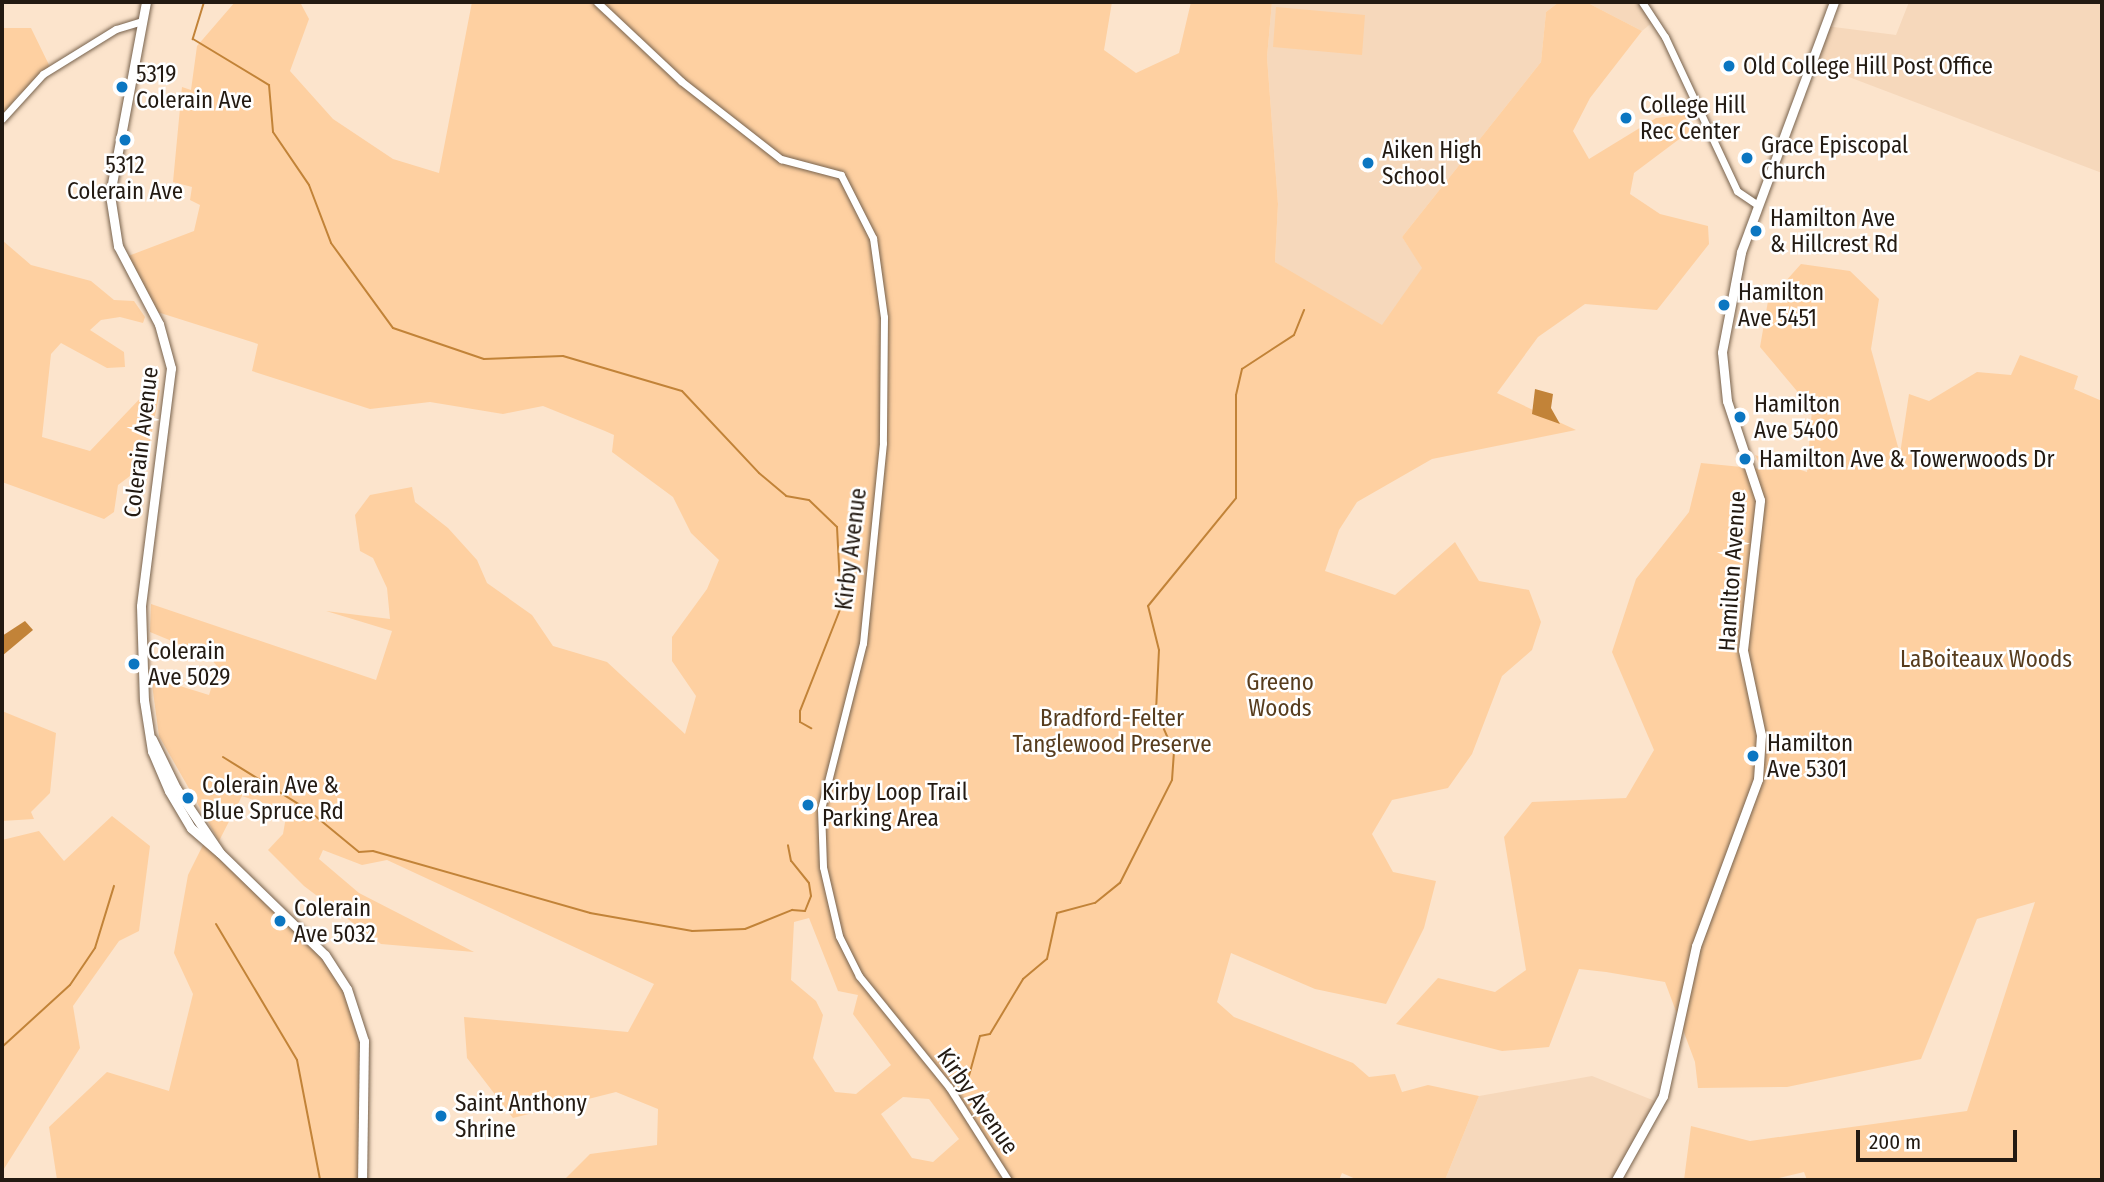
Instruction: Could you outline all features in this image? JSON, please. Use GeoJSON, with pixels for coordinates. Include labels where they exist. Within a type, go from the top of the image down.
{"type":"FeatureCollection","features":[{"type":"Feature","properties":{"kind":"main road","name":"Colerain Avenue"},"geometry":{"type":"LineString","coordinates":[[146,2],[110,195],[118,246],[159,324],[171,368],[140,624],[149,734],[176,788],[220,853],[325,955],[355,1006],[365,1064],[362,1180]]}},
{"type":"Feature","properties":{"kind":"main road","name":"Hamilton Avenue"},"geometry":{"type":"LineString","coordinates":[[1616,1180],[1663,1096],[1696,946],[1760,764],[1759,717],[1743,650],[1760,500],[1727,401],[1722,352],[1737,263],[1834,2]]}},
{"type":"Feature","properties":{"kind":"street","name":"Kirby Avenue"},"geometry":{"type":"LineString","coordinates":[[597,2],[681,81],[781,159],[841,175],[873,238],[884,317],[883,443],[863,643],[821,809],[821,849],[839,936],[859,975],[949,1087],[1008,1180]]}},
{"type":"Feature","properties":{"kind":"street"},"geometry":{"type":"LineString","coordinates":[[1642,2],[1665,37],[1737,191],[1758,205]]}},
{"type":"Feature","properties":{"kind":"street"},"geometry":{"type":"LineString","coordinates":[[2,119],[43,74],[116,29],[142,21]]}},
{"type":"Feature","properties":{"kind":"shaded area","name":"Aiken High School"},"geometry":{"type":"Polygon","coordinates":[[[1272,2],[1559,2],[1546,12],[1541,62],[1402,237],[1423,268],[1380,329],[1275,262],[1278,204],[1267,57],[1272,2]]]}},
{"type":"Feature","properties":{"kind":"shaded area"},"geometry":{"type":"Polygon","coordinates":[[[1586,2],[1642,2],[1655,20],[1642,31],[1586,2]]]}},
{"type":"Feature","properties":{"kind":"shaded area"},"geometry":{"type":"Polygon","coordinates":[[[1909,2],[2102,2],[2102,173],[1812,63],[1826,26],[1896,35],[1909,2]]]}},
{"type":"Feature","properties":{"kind":"shaded area"},"geometry":{"type":"Polygon","coordinates":[[[1535,389],[1553,394],[1551,408],[1560,424],[1532,414],[1535,389]]]}},
{"type":"Feature","properties":{"kind":"shaded area"},"geometry":{"type":"Polygon","coordinates":[[[25,621],[33,630],[2,656],[2,636],[25,621]]]}},
{"type":"Feature","properties":{"kind":"shaded area"},"geometry":{"type":"Polygon","coordinates":[[[1592,1076],[1660,1103],[1616,1180],[1445,1180],[1479,1096],[1592,1076]]]}},
{"type":"Feature","properties":{"kind":"green space"},"geometry":{"type":"Polygon","coordinates":[[[235,2],[300,2],[309,19],[290,71],[333,119],[393,159],[439,173],[472,2],[1112,2],[1104,50],[1136,73],[1179,53],[1191,2],[1272,2],[1267,57],[1278,204],[1275,262],[1382,325],[1422,268],[1402,237],[1541,62],[1546,12],[1559,2],[1586,2],[1642,31],[1590,98],[1573,131],[1589,159],[1656,118],[1687,114],[1690,131],[1634,173],[1630,194],[1660,214],[1708,226],[1709,244],[1657,310],[1585,304],[1538,337],[1497,393],[1576,430],[1432,459],[1357,502],[1339,530],[1325,571],[1395,595],[1455,542],[1479,581],[1529,590],[1541,622],[1532,650],[1502,676],[1472,754],[1448,788],[1392,800],[1372,834],[1393,872],[1436,881],[1424,928],[1386,1004],[1315,989],[1231,953],[1217,1002],[1234,1017],[1353,1063],[1369,1077],[1395,1074],[1402,1092],[1428,1085],[1479,1096],[1445,1180],[1358,1180],[1342,1173],[1339,1180],[564,1180],[590,1154],[657,1145],[658,1109],[616,1092],[513,1118],[467,1058],[464,1017],[628,1032],[654,984],[387,860],[362,865],[323,850],[319,859],[359,893],[474,952],[381,944],[304,886],[268,850],[283,834],[287,811],[242,796],[219,841],[159,736],[151,677],[209,695],[218,667],[208,656],[150,632],[151,604],[376,680],[392,631],[326,611],[390,619],[387,588],[373,558],[360,551],[355,515],[370,495],[412,487],[415,502],[448,528],[477,560],[487,583],[532,615],[553,646],[607,662],[685,734],[696,696],[672,661],[672,637],[707,589],[719,560],[691,533],[673,497],[612,452],[614,435],[605,431],[543,406],[503,414],[430,402],[370,409],[252,371],[258,344],[151,310],[123,258],[194,231],[200,205],[190,200],[192,187],[173,182],[182,87],[191,90],[197,46],[235,2]],[[809,918],[794,922],[791,980],[816,1001],[823,1015],[813,1058],[835,1092],[856,1094],[891,1065],[853,1014],[858,995],[838,991],[809,918]],[[903,1097],[881,1114],[912,1158],[933,1162],[959,1139],[929,1099],[903,1097]]]}},
{"type":"Feature","properties":{"kind":"green space"},"geometry":{"type":"Polygon","coordinates":[[[1276,7],[1365,15],[1362,55],[1273,47],[1276,7]]]}},
{"type":"Feature","properties":{"kind":"green space"},"geometry":{"type":"Polygon","coordinates":[[[2,28],[31,28],[51,69],[16,97],[2,119],[2,28]]]}},
{"type":"Feature","properties":{"kind":"green space"},"geometry":{"type":"Polygon","coordinates":[[[2,240],[31,265],[91,281],[114,300],[134,301],[145,317],[143,323],[120,317],[101,320],[90,330],[124,352],[125,367],[107,368],[61,343],[51,354],[42,437],[90,451],[149,389],[160,390],[142,483],[130,476],[118,485],[114,512],[104,519],[2,482],[2,240]]]}},
{"type":"Feature","properties":{"kind":"green space","name":"LaBoiteaux Woods"},"geometry":{"type":"Polygon","coordinates":[[[1801,264],[1850,271],[1879,299],[1871,349],[1900,454],[1909,394],[1929,401],[1977,372],[2011,375],[2020,355],[2078,376],[2074,389],[2102,401],[2102,1180],[1807,1180],[1804,1172],[1771,1180],[1684,1180],[1691,1126],[1750,1141],[1967,1111],[2035,902],[1977,919],[1921,1059],[1787,1087],[1698,1088],[1695,1062],[1665,982],[1606,972],[1579,969],[1549,1047],[1502,1051],[1396,1024],[1438,978],[1495,992],[1526,970],[1504,837],[1532,802],[1626,798],[1654,750],[1612,652],[1636,579],[1689,512],[1701,463],[1762,469],[1755,455],[1807,472],[1812,409],[1760,347],[1768,301],[1801,264]]]}},
{"type":"Feature","properties":{"kind":"green space"},"geometry":{"type":"Polygon","coordinates":[[[2,711],[56,733],[50,793],[31,812],[34,819],[2,821],[2,711]]]}},
{"type":"Feature","properties":{"kind":"green space"},"geometry":{"type":"Polygon","coordinates":[[[112,816],[150,846],[139,931],[119,941],[73,1006],[80,1048],[2,1172],[2,840],[39,831],[64,861],[112,816]]]}},
{"type":"Feature","properties":{"kind":"green space"},"geometry":{"type":"Polygon","coordinates":[[[204,843],[333,965],[364,1041],[362,1180],[57,1180],[49,1127],[107,1072],[169,1091],[193,994],[174,953],[188,875],[204,843]]]}},
{"type":"Feature","properties":{"kind":"waterway"},"geometry":{"type":"LineString","coordinates":[[204,2],[193,39],[269,85],[273,132],[309,185],[331,243],[393,328],[484,359],[563,356],[682,391],[759,473],[786,496],[809,500],[837,527],[841,607],[800,711],[800,722],[811,728]]}},
{"type":"Feature","properties":{"kind":"waterway"},"geometry":{"type":"LineString","coordinates":[[965,1090],[980,1036],[990,1034],[1023,979],[1047,959],[1057,913],[1095,903],[1120,883],[1172,780],[1174,752],[1156,711],[1159,650],[1148,606],[1236,498],[1236,395],[1242,369],[1294,335],[1304,310]]}},
{"type":"Feature","properties":{"kind":"waterway"},"geometry":{"type":"LineString","coordinates":[[223,757],[308,810],[359,852],[373,851],[590,913],[692,931],[745,929],[792,910],[805,911],[811,896],[809,883],[791,861],[788,845]]}},
{"type":"Feature","properties":{"kind":"waterway"},"geometry":{"type":"LineString","coordinates":[[2,1047],[70,985],[95,948],[114,886]]}},
{"type":"Feature","properties":{"kind":"waterway"},"geometry":{"type":"LineString","coordinates":[[216,924],[297,1060],[320,1180]]}},
{"type":"Feature","properties":{"kind":"place","name":"Old College Hill Post Office"},"geometry":{"type":"Point","coordinates":[1729,66]}},
{"type":"Feature","properties":{"kind":"place","name":"5319 Colerain Ave"},"geometry":{"type":"Point","coordinates":[122,87]}},
{"type":"Feature","properties":{"kind":"place","name":"College Hill Rec Center"},"geometry":{"type":"Point","coordinates":[1626,118]}},
{"type":"Feature","properties":{"kind":"place","name":"5312 Colerain Ave"},"geometry":{"type":"Point","coordinates":[125,140]}},
{"type":"Feature","properties":{"kind":"place","name":"Grace Episcopal Church"},"geometry":{"type":"Point","coordinates":[1747,158]}},
{"type":"Feature","properties":{"kind":"place","name":"Aiken High School"},"geometry":{"type":"Point","coordinates":[1368,163]}},
{"type":"Feature","properties":{"kind":"place","name":"Hamilton Ave & Hillcrest Rd"},"geometry":{"type":"Point","coordinates":[1756,231]}},
{"type":"Feature","properties":{"kind":"place","name":"Hamilton Ave 5451"},"geometry":{"type":"Point","coordinates":[1724,305]}},
{"type":"Feature","properties":{"kind":"place","name":"Hamilton Ave 5400"},"geometry":{"type":"Point","coordinates":[1740,417]}},
{"type":"Feature","properties":{"kind":"place","name":"Hamilton Ave & Towerwoods Dr"},"geometry":{"type":"Point","coordinates":[1745,459]}},
{"type":"Feature","properties":{"kind":"place","name":"Colerain Ave 5029"},"geometry":{"type":"Point","coordinates":[134,664]}},
{"type":"Feature","properties":{"kind":"place","name":"Hamilton Ave 5301"},"geometry":{"type":"Point","coordinates":[1753,756]}},
{"type":"Feature","properties":{"kind":"place","name":"Colerain Ave & Blue Spruce Rd"},"geometry":{"type":"Point","coordinates":[188,798]}},
{"type":"Feature","properties":{"kind":"place","name":"Kirby Loop Trail Parking Area"},"geometry":{"type":"Point","coordinates":[808,805]}},
{"type":"Feature","properties":{"kind":"place","name":"Colerain Ave 5032"},"geometry":{"type":"Point","coordinates":[280,921]}},
{"type":"Feature","properties":{"kind":"place","name":"Saint Anthony Shrine"},"geometry":{"type":"Point","coordinates":[441,1116]}},
{"type":"Feature","properties":{"kind":"park label","name":"Greeno Woods"},"geometry":{"type":"Point","coordinates":[1280,695]}},
{"type":"Feature","properties":{"kind":"park label","name":"Bradford-Felter Tanglewood Preserve"},"geometry":{"type":"Point","coordinates":[1112,731]}}]}
